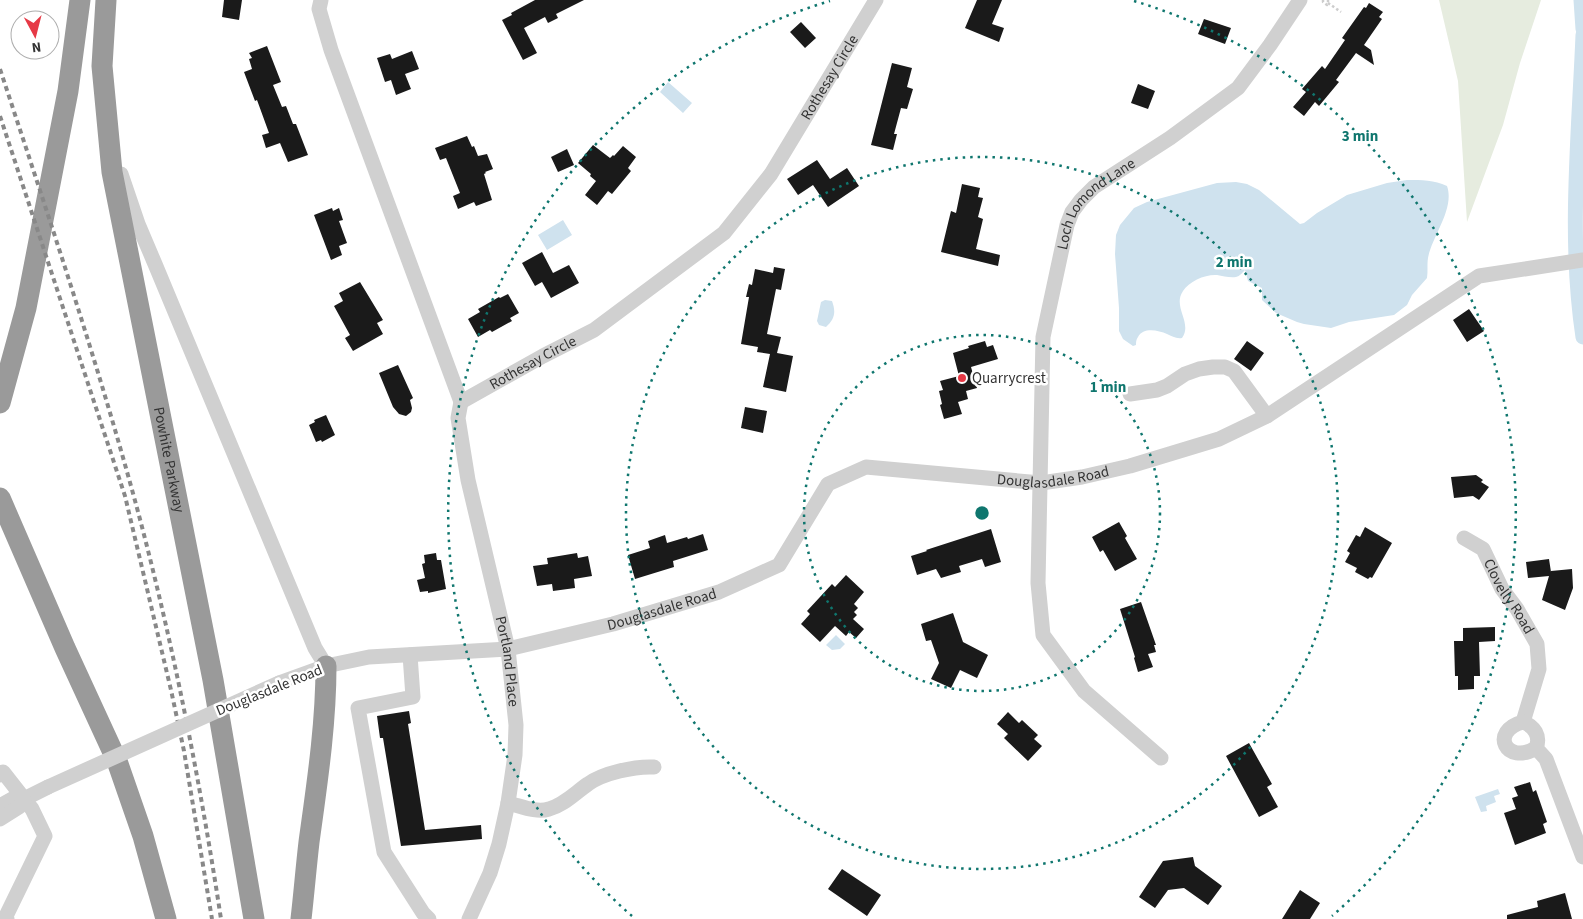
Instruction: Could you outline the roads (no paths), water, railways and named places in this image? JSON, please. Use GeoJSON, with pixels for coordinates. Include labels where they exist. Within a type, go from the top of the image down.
{"type":"FeatureCollection","features":[{"type":"Feature","properties":{"kind":"highway"},"geometry":{"type":"LineString","coordinates":[[0,403],[26,308],[68,91],[80,0]]}},
{"type":"Feature","properties":{"kind":"highway","name":"Powhite Parkway"},"geometry":{"type":"LineString","coordinates":[[106,0],[102,66],[112,172],[213,680],[254,919]]}},
{"type":"Feature","properties":{"kind":"highway"},"geometry":{"type":"LineString","coordinates":[[0,498],[65,648],[117,761],[143,836],[166,919]]}},
{"type":"Feature","properties":{"kind":"highway"},"geometry":{"type":"LineString","coordinates":[[301,919],[321,756],[326,694],[326,666]]}},
{"type":"Feature","properties":{"kind":"highway"},"geometry":{"type":"LineString","coordinates":[[143,836],[151,919]]}},
{"type":"Feature","properties":{"kind":"street"},"geometry":{"type":"LineString","coordinates":[[321,0],[319,9],[331,50],[461,402]]}},
{"type":"Feature","properties":{"kind":"street","name":"Rothesay Circle"},"geometry":{"type":"LineString","coordinates":[[461,402],[594,330],[724,233],[771,174],[876,0]]}},
{"type":"Feature","properties":{"kind":"street","name":"Loch Lomond Lane"},"geometry":{"type":"LineString","coordinates":[[1161,758],[1084,691],[1043,635],[1038,583],[1043,337],[1066,225],[1072,212],[1081,200],[1094,187],[1170,138],[1238,88],[1300,0]]}},
{"type":"Feature","properties":{"kind":"street"},"geometry":{"type":"LineString","coordinates":[[108,130],[138,224],[315,648],[326,666]]}},
{"type":"Feature","properties":{"kind":"street","name":"Douglasdale Road"},"geometry":{"type":"LineString","coordinates":[[0,819],[19,807],[24,799],[48,787],[279,683],[326,666],[370,657],[508,650],[613,624],[719,592],[779,565],[828,484],[866,467],[1041,484],[1082,477],[1164,457],[1219,439],[1267,416],[1479,276],[1583,260]]}},
{"type":"Feature","properties":{"kind":"street"},"geometry":{"type":"LineString","coordinates":[[1130,394],[1162,388],[1185,374],[1199,369],[1225,367],[1234,371],[1267,416]]}},
{"type":"Feature","properties":{"kind":"street","name":"Portland Place"},"geometry":{"type":"LineString","coordinates":[[461,402],[458,418],[468,480],[508,650],[516,726],[515,755],[508,803],[499,844],[490,873],[469,919]]}},
{"type":"Feature","properties":{"kind":"street","name":"Clovelly Road"},"geometry":{"type":"LineString","coordinates":[[1464,538],[1483,549],[1502,589],[1518,610],[1537,644],[1539,669],[1523,722]]}},
{"type":"Feature","properties":{"kind":"street"},"geometry":{"type":"LineString","coordinates":[[410,655],[413,697],[358,708],[384,852],[423,913],[429,919]]}},
{"type":"Feature","properties":{"kind":"street"},"geometry":{"type":"LineString","coordinates":[[1523,722],[1529,724],[1537,735],[1539,742],[1536,748],[1527,753],[1515,753],[1505,746],[1504,735],[1514,724],[1523,722]]}},
{"type":"Feature","properties":{"kind":"street"},"geometry":{"type":"LineString","coordinates":[[1536,748],[1546,759],[1583,857]]}},
{"type":"Feature","properties":{"kind":"street"},"geometry":{"type":"LineString","coordinates":[[508,803],[539,810],[548,810],[561,805],[590,783],[604,776],[645,767],[654,768]]}},
{"type":"Feature","properties":{"kind":"street"},"geometry":{"type":"LineString","coordinates":[[0,775],[3,772],[32,809],[45,836],[6,916],[7,919]]}},
{"type":"Feature","properties":{"kind":"street","name":"Douglasdale Road"},"geometry":{"type":"LineString","coordinates":[[0,806],[14,798],[24,799]]}},
{"type":"Feature","properties":{"kind":"water"},"geometry":{"type":"Polygon","coordinates":[[[668,82],[692,103],[683,113],[660,92],[668,82]]]}},
{"type":"Feature","properties":{"kind":"water"},"geometry":{"type":"Polygon","coordinates":[[[1407,180],[1433,181],[1442,184],[1447,186],[1449,195],[1446,213],[1430,250],[1427,278],[1412,295],[1407,305],[1394,315],[1349,322],[1331,328],[1297,322],[1276,313],[1262,300],[1262,288],[1248,281],[1245,270],[1236,277],[1213,275],[1203,277],[1193,281],[1186,287],[1180,297],[1185,327],[1182,338],[1151,330],[1140,334],[1136,345],[1133,346],[1123,339],[1119,331],[1115,254],[1116,235],[1120,225],[1134,208],[1147,202],[1217,183],[1236,182],[1247,184],[1259,190],[1300,224],[1347,195],[1387,183],[1407,180]]]}},
{"type":"Feature","properties":{"kind":"water"},"geometry":{"type":"Polygon","coordinates":[[[563,220],[572,235],[547,250],[538,235],[563,220]]]}},
{"type":"Feature","properties":{"kind":"water"},"geometry":{"type":"Polygon","coordinates":[[[825,300],[832,301],[834,309],[833,318],[826,327],[819,325],[817,321],[821,302],[825,300]]]}},
{"type":"Feature","properties":{"kind":"water"},"geometry":{"type":"Polygon","coordinates":[[[836,635],[845,644],[840,649],[832,650],[826,645],[836,635]]]}},
{"type":"Feature","properties":{"kind":"water"},"geometry":{"type":"Polygon","coordinates":[[[1498,789],[1500,794],[1494,796],[1496,802],[1486,806],[1487,811],[1481,812],[1475,797],[1498,789]]]}},
{"type":"Feature","properties":{"kind":"waterway"},"geometry":{"type":"LineString","coordinates":[[1581,0],[1583,29]]}},
{"type":"Feature","properties":{"kind":"waterway"},"geometry":{"type":"LineString","coordinates":[[1583,35],[1575,224],[1576,262],[1583,337]]}},
{"type":"Feature","properties":{"kind":"railway"},"geometry":{"type":"LineString","coordinates":[[0,69],[89,343],[137,508],[185,712],[221,919]]}},
{"type":"Feature","properties":{"kind":"railway"},"geometry":{"type":"LineString","coordinates":[[0,116],[125,496],[184,751],[212,919]]}},
{"type":"Feature","properties":{"kind":"place","name":"Quarrycrest"},"geometry":{"type":"Point","coordinates":[962,378]}}]}
